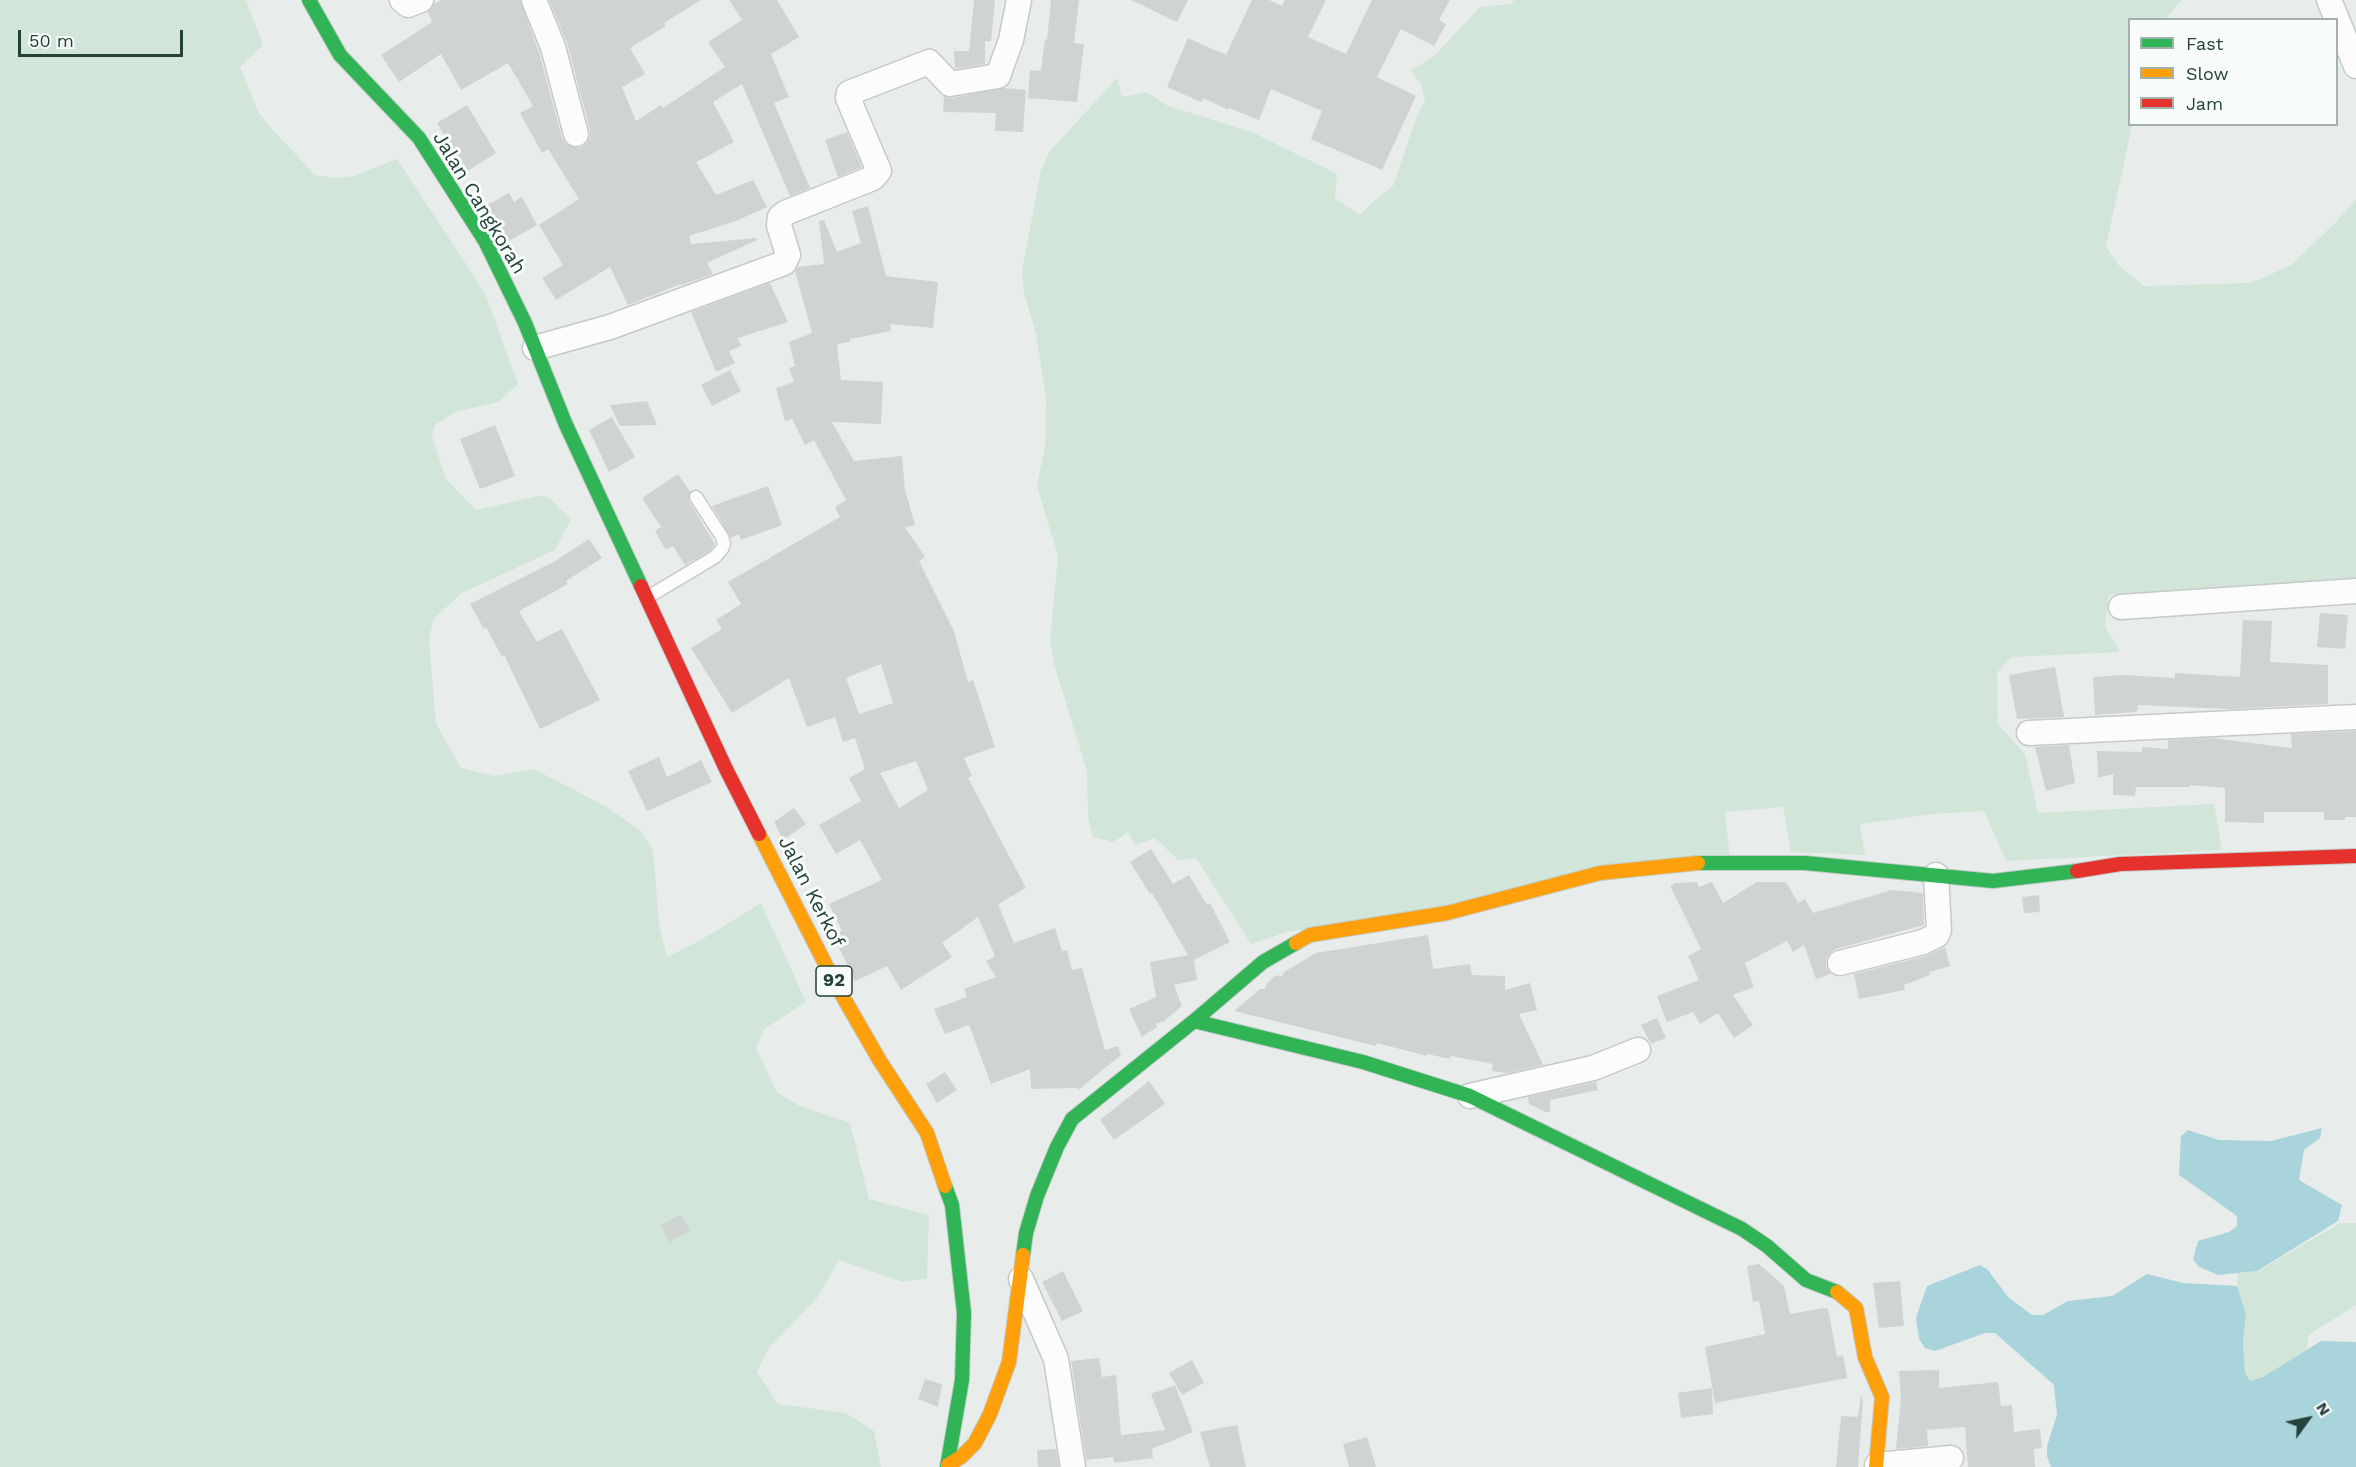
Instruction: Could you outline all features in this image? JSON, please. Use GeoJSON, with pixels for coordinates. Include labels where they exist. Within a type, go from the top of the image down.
{"type":"FeatureCollection","features":[{"type":"Feature","properties":{"kind":"street","name":"Jalan Cangkorah"},"geometry":{"type":"LineString","coordinates":[[309,0],[340,55],[419,138],[485,242],[525,323],[566,425],[608,515]]}},
{"type":"Feature","properties":{"kind":"street"},"geometry":{"type":"LineString","coordinates":[[402,0],[408,5],[421,0]]}},
{"type":"Feature","properties":{"kind":"street"},"geometry":{"type":"LineString","coordinates":[[534,0],[553,47],[576,134]]}},
{"type":"Feature","properties":{"kind":"street"},"geometry":{"type":"LineString","coordinates":[[535,348],[610,327],[784,263],[788,255],[779,225],[780,217],[873,178],[879,171],[848,98],[849,93],[929,62],[950,84],[998,76],[1011,40],[1019,0]]}},
{"type":"Feature","properties":{"kind":"street"},"geometry":{"type":"LineString","coordinates":[[2329,0],[2336,18]]}},
{"type":"Feature","properties":{"kind":"street"},"geometry":{"type":"LineString","coordinates":[[2338,22],[2356,66]]}},
{"type":"Feature","properties":{"kind":"street","name":"Jalan Kerkof"},"geometry":{"type":"LineString","coordinates":[[608,515],[726,769],[835,983],[880,1061],[927,1133],[952,1204],[964,1312],[963,1380],[947,1466]]}},
{"type":"Feature","properties":{"kind":"street"},"geometry":{"type":"LineString","coordinates":[[2121,607],[2356,591]]}},
{"type":"Feature","properties":{"kind":"street"},"geometry":{"type":"LineString","coordinates":[[2029,733],[2356,717]]}},
{"type":"Feature","properties":{"kind":"street"},"geometry":{"type":"LineString","coordinates":[[947,1466],[961,1457],[975,1443],[990,1414],[1009,1362],[1026,1233],[1057,1147],[1072,1119],[1263,962],[1310,935],[1447,913],[1600,873],[1686,863],[1805,863],[1993,881],[2045,877],[2120,864],[2356,856]]}},
{"type":"Feature","properties":{"kind":"street"},"geometry":{"type":"LineString","coordinates":[[1840,963],[1923,942],[1937,935],[1939,930],[1936,875]]}},
{"type":"Feature","properties":{"kind":"street"},"geometry":{"type":"LineString","coordinates":[[1194,1020],[1363,1062],[1470,1096],[1742,1229],[1767,1246],[1806,1280],[1840,1293],[1856,1308],[1865,1357],[1882,1397],[1876,1466],[1951,1458]]}},
{"type":"Feature","properties":{"kind":"street"},"geometry":{"type":"LineString","coordinates":[[1470,1096],[1593,1068],[1638,1050]]}},
{"type":"Feature","properties":{"kind":"street"},"geometry":{"type":"LineString","coordinates":[[1021,1279],[1056,1359],[1073,1467]]}},
{"type":"Feature","properties":{"kind":"lane"},"geometry":{"type":"LineString","coordinates":[[646,598],[716,557],[722,549],[724,544],[722,537],[696,497]]}},
{"type":"Feature","properties":{"kind":"green space"},"geometry":{"type":"Polygon","coordinates":[[[0,0],[246,0],[263,45],[240,67],[259,113],[272,129],[315,175],[335,178],[354,176],[397,159],[485,293],[518,384],[498,402],[455,412],[435,425],[432,436],[446,479],[476,510],[538,496],[548,497],[571,519],[555,550],[462,593],[434,618],[429,639],[436,724],[461,768],[494,776],[534,769],[605,806],[641,831],[653,850],[659,924],[667,957],[699,941],[761,903],[806,1002],[764,1029],[756,1048],[776,1091],[798,1105],[850,1123],[869,1199],[929,1215],[927,1278],[903,1282],[839,1260],[817,1298],[768,1349],[757,1372],[778,1404],[846,1413],[874,1431],[881,1467],[0,1467],[0,0]]]}},
{"type":"Feature","properties":{"kind":"green space"},"geometry":{"type":"Polygon","coordinates":[[[1514,0],[2182,0],[2166,18],[2128,18],[2128,126],[2132,126],[2106,247],[2120,267],[2144,286],[2250,283],[2290,266],[2336,222],[2356,199],[2356,581],[2109,595],[2105,626],[2120,652],[2011,657],[1997,673],[1998,724],[2025,754],[2038,813],[2214,804],[2222,850],[2006,861],[1984,811],[1932,814],[1860,824],[1865,855],[1791,852],[1783,807],[1725,812],[1730,858],[1287,932],[1251,944],[1196,858],[1178,860],[1155,838],[1135,845],[1128,832],[1113,842],[1093,837],[1088,817],[1087,771],[1054,664],[1050,640],[1058,556],[1037,486],[1045,446],[1046,398],[1036,334],[1024,293],[1022,271],[1041,170],[1050,151],[1117,78],[1122,97],[1147,92],[1166,105],[1254,133],[1337,174],[1335,198],[1360,215],[1393,186],[1418,113],[1425,101],[1421,84],[1411,71],[1435,55],[1480,7],[1511,4],[1514,0]]]}},
{"type":"Feature","properties":{"kind":"green space"},"geometry":{"type":"Polygon","coordinates":[[[2340,1223],[2356,1223],[2356,1305],[2309,1335],[2306,1350],[2263,1377],[2250,1381],[2245,1373],[2243,1343],[2246,1314],[2237,1286],[2238,1273],[2258,1271],[2340,1223]]]}},
{"type":"Feature","properties":{"kind":"water"},"geometry":{"type":"Polygon","coordinates":[[[2322,1128],[2320,1138],[2304,1150],[2299,1180],[2342,1205],[2338,1221],[2257,1271],[2218,1275],[2199,1267],[2193,1259],[2198,1241],[2229,1232],[2237,1226],[2237,1216],[2179,1175],[2181,1136],[2188,1130],[2219,1140],[2271,1141],[2322,1128]]]}},
{"type":"Feature","properties":{"kind":"water"},"geometry":{"type":"Polygon","coordinates":[[[1980,1265],[1988,1270],[2008,1297],[2032,1315],[2043,1315],[2068,1301],[2112,1296],[2147,1274],[2183,1283],[2237,1286],[2246,1314],[2243,1343],[2245,1373],[2250,1381],[2263,1377],[2321,1341],[2356,1342],[2356,1467],[2051,1467],[2047,1456],[2047,1446],[2057,1415],[2054,1385],[1995,1333],[1985,1333],[1935,1351],[1925,1348],[1919,1339],[1916,1318],[1927,1286],[1980,1265]]]}},
{"type":"Feature","properties":{"kind":"building"},"geometry":{"type":"Polygon","coordinates":[[[441,0],[520,0],[539,52],[562,138],[566,144],[579,148],[586,144],[590,137],[590,130],[567,43],[549,0],[701,0],[664,23],[666,26],[630,48],[645,74],[622,87],[636,121],[661,105],[663,108],[725,67],[708,42],[742,20],[729,0],[777,0],[799,37],[771,54],[789,97],[774,103],[810,188],[790,196],[742,84],[713,102],[734,142],[696,162],[716,195],[753,180],[767,207],[736,221],[689,236],[691,244],[756,238],[757,240],[707,263],[713,274],[628,305],[610,267],[556,300],[542,278],[563,265],[539,225],[579,199],[548,149],[542,153],[520,113],[533,106],[508,63],[461,90],[441,54],[399,82],[381,55],[432,22],[428,12],[435,3],[441,0]]]}},
{"type":"Feature","properties":{"kind":"building"},"geometry":{"type":"Polygon","coordinates":[[[974,0],[995,0],[991,41],[985,41],[985,64],[955,69],[954,51],[969,51],[974,0]]]}},
{"type":"Feature","properties":{"kind":"building"},"geometry":{"type":"Polygon","coordinates":[[[1051,0],[1079,0],[1074,43],[1084,44],[1077,102],[1028,98],[1030,70],[1041,71],[1051,0]]]}},
{"type":"Feature","properties":{"kind":"building"},"geometry":{"type":"Polygon","coordinates":[[[1131,0],[1188,0],[1177,22],[1131,0]]]}},
{"type":"Feature","properties":{"kind":"building"},"geometry":{"type":"Polygon","coordinates":[[[1252,0],[1269,0],[1282,6],[1285,0],[1326,0],[1308,37],[1346,54],[1372,0],[1450,0],[1439,20],[1446,24],[1434,46],[1401,29],[1377,77],[1416,96],[1382,170],[1311,139],[1322,111],[1271,89],[1259,120],[1229,108],[1228,110],[1203,98],[1201,102],[1167,87],[1188,38],[1226,55],[1252,0]]]}},
{"type":"Feature","properties":{"kind":"building"},"geometry":{"type":"Polygon","coordinates":[[[1004,88],[1026,90],[1023,132],[995,131],[996,113],[943,112],[944,97],[952,98],[1004,88]]]}},
{"type":"Feature","properties":{"kind":"building"},"geometry":{"type":"Polygon","coordinates":[[[467,105],[496,153],[466,172],[437,123],[467,105]]]}},
{"type":"Feature","properties":{"kind":"building"},"geometry":{"type":"Polygon","coordinates":[[[847,132],[862,167],[838,177],[825,140],[847,132]]]}},
{"type":"Feature","properties":{"kind":"building"},"geometry":{"type":"Polygon","coordinates":[[[509,193],[514,202],[522,197],[537,225],[507,242],[485,206],[509,193]]]}},
{"type":"Feature","properties":{"kind":"building"},"geometry":{"type":"Polygon","coordinates":[[[868,206],[886,276],[938,282],[933,328],[890,324],[891,331],[850,339],[850,342],[837,344],[841,380],[883,382],[881,424],[832,422],[854,461],[902,456],[905,490],[915,525],[905,527],[925,557],[919,561],[954,631],[968,682],[973,680],[995,747],[964,758],[972,776],[968,778],[1026,888],[998,904],[1014,943],[1055,928],[1062,951],[1067,950],[1072,970],[1082,968],[1105,1050],[1118,1046],[1121,1055],[1078,1090],[1078,1088],[1031,1089],[1030,1069],[991,1084],[969,1025],[945,1034],[934,1009],[967,997],[964,989],[996,977],[986,961],[995,956],[978,917],[942,943],[952,957],[901,990],[887,966],[855,981],[833,935],[842,931],[829,904],[882,880],[860,840],[836,854],[819,825],[861,801],[849,778],[865,769],[855,738],[843,742],[835,717],[807,727],[789,678],[732,713],[691,648],[722,629],[716,620],[741,604],[728,582],[840,517],[835,507],[846,500],[814,440],[805,445],[792,419],[785,421],[776,388],[794,382],[789,368],[795,366],[789,342],[812,333],[795,271],[798,267],[824,264],[819,221],[824,220],[837,252],[861,243],[852,211],[868,206]],[[881,664],[846,678],[859,714],[893,703],[881,664]],[[916,761],[880,773],[899,808],[928,790],[916,761]]]}},
{"type":"Feature","properties":{"kind":"building"},"geometry":{"type":"Polygon","coordinates":[[[770,283],[788,322],[738,338],[741,346],[729,351],[735,363],[716,372],[691,312],[770,283]]]}},
{"type":"Feature","properties":{"kind":"building"},"geometry":{"type":"Polygon","coordinates":[[[730,370],[741,391],[712,406],[701,385],[730,370]]]}},
{"type":"Feature","properties":{"kind":"building"},"geometry":{"type":"Polygon","coordinates":[[[647,401],[657,425],[620,426],[610,405],[647,401]]]}},
{"type":"Feature","properties":{"kind":"building"},"geometry":{"type":"Polygon","coordinates":[[[612,417],[635,457],[609,472],[589,430],[612,417]]]}},
{"type":"Feature","properties":{"kind":"building"},"geometry":{"type":"Polygon","coordinates":[[[495,425],[515,476],[480,489],[460,439],[495,425]]]}},
{"type":"Feature","properties":{"kind":"building"},"geometry":{"type":"Polygon","coordinates":[[[678,474],[690,492],[689,501],[715,544],[710,551],[685,565],[673,546],[666,550],[655,531],[661,527],[642,498],[678,474]]]}},
{"type":"Feature","properties":{"kind":"building"},"geometry":{"type":"Polygon","coordinates":[[[768,486],[782,525],[741,540],[739,534],[731,538],[712,506],[768,486]]]}},
{"type":"Feature","properties":{"kind":"building"},"geometry":{"type":"Polygon","coordinates":[[[589,539],[602,558],[566,581],[568,584],[519,611],[537,642],[562,629],[600,700],[540,729],[504,655],[502,657],[486,627],[484,629],[470,604],[555,561],[589,539]]]}},
{"type":"Feature","properties":{"kind":"building"},"geometry":{"type":"Polygon","coordinates":[[[2320,613],[2348,615],[2345,649],[2317,647],[2320,613]]]}},
{"type":"Feature","properties":{"kind":"building"},"geometry":{"type":"Polygon","coordinates":[[[2243,620],[2272,621],[2270,662],[2328,665],[2328,704],[2229,709],[2138,705],[2137,712],[2095,715],[2093,677],[2124,675],[2175,678],[2175,673],[2240,677],[2243,620]]]}},
{"type":"Feature","properties":{"kind":"building"},"geometry":{"type":"Polygon","coordinates":[[[2055,667],[2064,717],[2017,719],[2009,675],[2055,667]]]}},
{"type":"Feature","properties":{"kind":"building"},"geometry":{"type":"Polygon","coordinates":[[[2356,731],[2356,817],[2345,817],[2345,820],[2324,820],[2324,812],[2264,812],[2264,823],[2225,822],[2225,788],[2190,785],[2190,787],[2136,787],[2135,796],[2113,795],[2113,774],[2098,778],[2097,751],[2142,752],[2142,747],[2168,749],[2168,740],[2212,738],[2292,748],[2291,734],[2356,731]]]}},
{"type":"Feature","properties":{"kind":"building"},"geometry":{"type":"Polygon","coordinates":[[[2069,745],[2075,783],[2046,791],[2035,747],[2069,745]]]}},
{"type":"Feature","properties":{"kind":"building"},"geometry":{"type":"Polygon","coordinates":[[[659,757],[667,777],[701,760],[712,782],[647,811],[628,771],[659,757]]]}},
{"type":"Feature","properties":{"kind":"building"},"geometry":{"type":"Polygon","coordinates":[[[794,808],[806,824],[783,840],[774,822],[794,808]]]}},
{"type":"Feature","properties":{"kind":"building"},"geometry":{"type":"Polygon","coordinates":[[[1151,849],[1173,884],[1189,875],[1207,905],[1210,903],[1230,942],[1194,960],[1197,980],[1174,985],[1182,1006],[1142,1037],[1129,1009],[1156,997],[1150,962],[1188,955],[1152,893],[1150,894],[1130,862],[1151,849]]]}},
{"type":"Feature","properties":{"kind":"building"},"geometry":{"type":"Polygon","coordinates":[[[1697,882],[1699,887],[1712,882],[1723,903],[1757,882],[1786,882],[1798,903],[1805,899],[1813,913],[1892,890],[1923,893],[1924,925],[1836,949],[1826,960],[1826,967],[1831,974],[1816,979],[1804,945],[1793,952],[1787,941],[1745,963],[1754,987],[1733,995],[1753,1025],[1734,1038],[1718,1013],[1700,1024],[1693,1012],[1667,1022],[1657,996],[1699,980],[1688,956],[1701,949],[1670,886],[1675,883],[1697,882]]]}},
{"type":"Feature","properties":{"kind":"building"},"geometry":{"type":"Polygon","coordinates":[[[2039,895],[2040,912],[2024,913],[2022,897],[2039,895]]]}},
{"type":"Feature","properties":{"kind":"building"},"geometry":{"type":"Polygon","coordinates":[[[1428,935],[1433,969],[1470,964],[1472,975],[1505,976],[1505,990],[1530,983],[1537,1010],[1519,1014],[1543,1065],[1507,1073],[1492,1071],[1493,1064],[1451,1056],[1450,1059],[1427,1054],[1427,1056],[1377,1043],[1376,1046],[1234,1011],[1260,989],[1265,989],[1267,983],[1274,977],[1278,975],[1282,977],[1284,972],[1316,953],[1428,935]]]}},
{"type":"Feature","properties":{"kind":"building"},"geometry":{"type":"Polygon","coordinates":[[[1945,947],[1950,966],[1929,972],[1930,975],[1904,985],[1905,990],[1859,999],[1854,974],[1926,956],[1945,947]]]}},
{"type":"Feature","properties":{"kind":"building"},"geometry":{"type":"Polygon","coordinates":[[[1657,1018],[1666,1038],[1651,1044],[1641,1025],[1657,1018]]]}},
{"type":"Feature","properties":{"kind":"building"},"geometry":{"type":"Polygon","coordinates":[[[945,1072],[957,1090],[937,1103],[926,1084],[945,1072]]]}},
{"type":"Feature","properties":{"kind":"building"},"geometry":{"type":"Polygon","coordinates":[[[1149,1081],[1165,1104],[1114,1140],[1100,1120],[1149,1081]]]}},
{"type":"Feature","properties":{"kind":"building"},"geometry":{"type":"Polygon","coordinates":[[[1596,1082],[1598,1090],[1550,1100],[1550,1112],[1529,1104],[1528,1097],[1596,1082]]]}},
{"type":"Feature","properties":{"kind":"building"},"geometry":{"type":"Polygon","coordinates":[[[681,1214],[690,1231],[669,1242],[661,1225],[681,1214]]]}},
{"type":"Feature","properties":{"kind":"building"},"geometry":{"type":"Polygon","coordinates":[[[1759,1264],[1784,1286],[1790,1314],[1828,1309],[1837,1357],[1843,1355],[1847,1378],[1715,1403],[1705,1347],[1765,1334],[1759,1301],[1753,1302],[1747,1266],[1759,1264]]]}},
{"type":"Feature","properties":{"kind":"building"},"geometry":{"type":"Polygon","coordinates":[[[1063,1271],[1083,1311],[1062,1321],[1042,1282],[1063,1271]]]}},
{"type":"Feature","properties":{"kind":"building"},"geometry":{"type":"Polygon","coordinates":[[[1900,1281],[1904,1326],[1879,1328],[1873,1283],[1900,1281]]]}},
{"type":"Feature","properties":{"kind":"building"},"geometry":{"type":"Polygon","coordinates":[[[1099,1358],[1102,1377],[1116,1375],[1121,1435],[1165,1430],[1151,1394],[1175,1385],[1193,1432],[1152,1449],[1153,1458],[1114,1463],[1113,1457],[1086,1460],[1071,1361],[1099,1358]]]}},
{"type":"Feature","properties":{"kind":"building"},"geometry":{"type":"Polygon","coordinates":[[[1192,1360],[1204,1383],[1182,1395],[1169,1373],[1192,1360]]]}},
{"type":"Feature","properties":{"kind":"building"},"geometry":{"type":"Polygon","coordinates":[[[1939,1370],[1939,1388],[1998,1382],[2001,1406],[2012,1405],[2014,1432],[2040,1429],[2042,1448],[2034,1449],[2035,1467],[1968,1467],[1965,1427],[1927,1430],[1928,1446],[1896,1449],[1901,1399],[1899,1371],[1939,1370]]]}},
{"type":"Feature","properties":{"kind":"building"},"geometry":{"type":"Polygon","coordinates":[[[925,1379],[942,1384],[938,1407],[918,1399],[925,1379]]]}},
{"type":"Feature","properties":{"kind":"building"},"geometry":{"type":"Polygon","coordinates":[[[1712,1388],[1713,1414],[1681,1418],[1678,1393],[1712,1388]]]}},
{"type":"Feature","properties":{"kind":"building"},"geometry":{"type":"Polygon","coordinates":[[[1861,1395],[1863,1400],[1858,1467],[1836,1467],[1841,1416],[1858,1417],[1861,1395]]]}},
{"type":"Feature","properties":{"kind":"building"},"geometry":{"type":"Polygon","coordinates":[[[1237,1425],[1246,1467],[1210,1467],[1200,1432],[1237,1425]]]}},
{"type":"Feature","properties":{"kind":"building"},"geometry":{"type":"Polygon","coordinates":[[[1367,1437],[1376,1467],[1349,1467],[1343,1444],[1367,1437]]]}},
{"type":"Feature","properties":{"kind":"building"},"geometry":{"type":"Polygon","coordinates":[[[1056,1449],[1059,1467],[1038,1467],[1037,1450],[1056,1449]]]}},
{"type":"Feature","properties":{"kind":"traffic: fast"},"geometry":{"type":"LineString","coordinates":[[309,0],[340,55],[419,138],[485,241],[525,323],[566,425],[641,586]]}},
{"type":"Feature","properties":{"kind":"traffic: fast"},"geometry":{"type":"LineString","coordinates":[[1698,863],[1805,863],[1993,881],[2077,871]]}},
{"type":"Feature","properties":{"kind":"traffic: fast"},"geometry":{"type":"LineString","coordinates":[[1023,1255],[1026,1233],[1037,1196],[1057,1147],[1072,1119],[1263,962],[1296,943]]}},
{"type":"Feature","properties":{"kind":"traffic: fast"},"geometry":{"type":"LineString","coordinates":[[1194,1021],[1363,1062],[1470,1096],[1742,1229],[1767,1246],[1806,1280],[1837,1292]]}},
{"type":"Feature","properties":{"kind":"traffic: fast"},"geometry":{"type":"LineString","coordinates":[[945,1186],[952,1205],[964,1313],[962,1380],[947,1467]]}},
{"type":"Feature","properties":{"kind":"traffic: slow"},"geometry":{"type":"LineString","coordinates":[[759,834],[835,983],[880,1061],[927,1133],[945,1186]]}},
{"type":"Feature","properties":{"kind":"traffic: slow"},"geometry":{"type":"LineString","coordinates":[[1296,943],[1310,935],[1447,913],[1600,873],[1698,863]]}},
{"type":"Feature","properties":{"kind":"traffic: slow"},"geometry":{"type":"LineString","coordinates":[[948,1465],[961,1457],[975,1443],[990,1414],[1009,1362],[1023,1255]]}},
{"type":"Feature","properties":{"kind":"traffic: slow"},"geometry":{"type":"LineString","coordinates":[[1837,1292],[1856,1308],[1865,1357],[1882,1397],[1876,1467]]}},
{"type":"Feature","properties":{"kind":"traffic: jam"},"geometry":{"type":"LineString","coordinates":[[641,586],[726,769],[759,834]]}},
{"type":"Feature","properties":{"kind":"traffic: jam"},"geometry":{"type":"LineString","coordinates":[[2077,871],[2120,864],[2356,856]]}}]}
